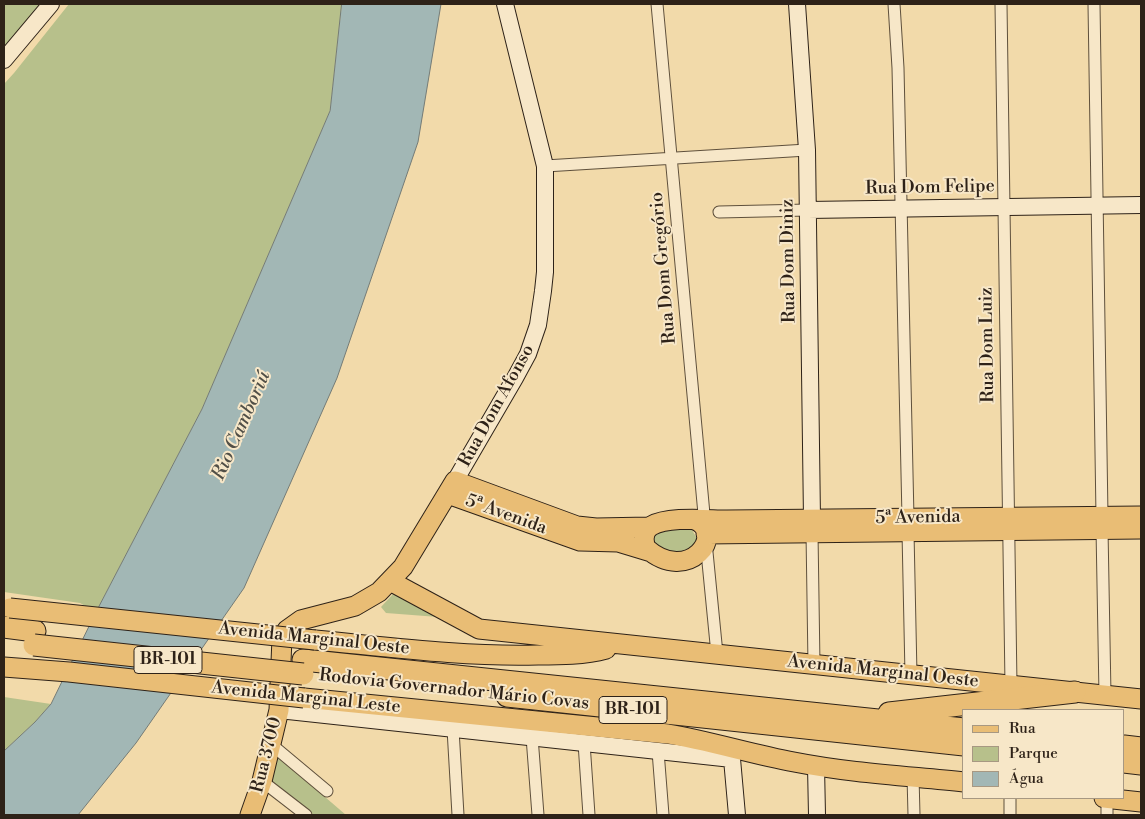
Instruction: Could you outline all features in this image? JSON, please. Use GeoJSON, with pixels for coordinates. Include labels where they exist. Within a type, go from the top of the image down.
{"type":"FeatureCollection","features":[{"type":"Feature","properties":{"kind":"highway","name":"Rodovia Governador Mário Covas"},"geometry":{"type":"LineString","coordinates":[[6,614],[34,638]]}},
{"type":"Feature","properties":{"kind":"highway","name":"Rodovia Governador Mário Covas"},"geometry":{"type":"LineString","coordinates":[[4,642],[34,638],[303,667],[962,745]]}},
{"type":"Feature","properties":{"kind":"highway","name":"Rodovia Governador Mário Covas"},"geometry":{"type":"LineString","coordinates":[[303,667],[848,717],[962,730]]}},
{"type":"Feature","properties":{"kind":"highway"},"geometry":{"type":"LineString","coordinates":[[848,717],[1075,692]]}},
{"type":"Feature","properties":{"kind":"highway"},"geometry":{"type":"LineString","coordinates":[[1125,746],[1141,748]]}},
{"type":"Feature","properties":{"kind":"highway"},"geometry":{"type":"LineString","coordinates":[[1125,762],[1141,764]]}},
{"type":"Feature","properties":{"kind":"main road"},"geometry":{"type":"LineString","coordinates":[[4,60],[51,4]]}},
{"type":"Feature","properties":{"kind":"main road","name":"Rua Dom Afonso"},"geometry":{"type":"LineString","coordinates":[[281,665],[282,638],[294,624],[311,617],[355,606],[368,599],[390,582],[412,554],[515,378],[534,338],[541,309],[545,272],[544,166],[505,4]]}},
{"type":"Feature","properties":{"kind":"main road","name":"Rua Dom Diniz"},"geometry":{"type":"LineString","coordinates":[[796,4],[807,150],[812,526]]}},
{"type":"Feature","properties":{"kind":"main road","name":"Rua Dom Felipe"},"geometry":{"type":"LineString","coordinates":[[808,210],[1141,205]]}},
{"type":"Feature","properties":{"kind":"main road","name":"5ª Avenida"},"geometry":{"type":"LineString","coordinates":[[451,488],[577,526],[596,528],[650,527]]}},
{"type":"Feature","properties":{"kind":"main road","name":"5ª Avenida"},"geometry":{"type":"LineString","coordinates":[[451,488],[580,541],[618,542],[651,552]]}},
{"type":"Feature","properties":{"kind":"main road","name":"5ª Avenida"},"geometry":{"type":"LineString","coordinates":[[1102,523],[1141,516]]}},
{"type":"Feature","properties":{"kind":"main road"},"geometry":{"type":"LineString","coordinates":[[668,522],[703,528],[703,549],[691,560],[682,562],[662,558],[646,548],[644,543],[645,532],[650,527],[668,522]]}},
{"type":"Feature","properties":{"kind":"main road","name":"5ª Avenida"},"geometry":{"type":"LineString","coordinates":[[703,528],[1102,523],[1141,529]]}},
{"type":"Feature","properties":{"kind":"main road","name":"Avenida Marginal Oeste"},"geometry":{"type":"LineString","coordinates":[[390,582],[479,629],[1141,699]]}},
{"type":"Feature","properties":{"kind":"main road","name":"Avenida Marginal Oeste"},"geometry":{"type":"LineString","coordinates":[[6,614],[458,653],[515,656],[566,655],[600,651],[624,644]]}},
{"type":"Feature","properties":{"kind":"main road","name":"Rua 3700"},"geometry":{"type":"LineString","coordinates":[[250,815],[272,745],[279,710],[281,665]]}},
{"type":"Feature","properties":{"kind":"main road","name":"Avenida Marginal Leste"},"geometry":{"type":"LineString","coordinates":[[4,667],[69,672],[304,698],[668,734],[816,766],[962,782]]}},
{"type":"Feature","properties":{"kind":"main road","name":"Avenida Marginal Leste"},"geometry":{"type":"LineString","coordinates":[[279,710],[732,759],[738,815]]}},
{"type":"Feature","properties":{"kind":"main road"},"geometry":{"type":"LineString","coordinates":[[816,766],[817,815]]}},
{"type":"Feature","properties":{"kind":"main road"},"geometry":{"type":"LineString","coordinates":[[1115,799],[1141,802]]}},
{"type":"Feature","properties":{"kind":"street","name":"Rua Dom Gregório"},"geometry":{"type":"LineString","coordinates":[[657,4],[703,528],[718,654]]}},
{"type":"Feature","properties":{"kind":"street"},"geometry":{"type":"LineString","coordinates":[[894,4],[898,68],[911,675]]}},
{"type":"Feature","properties":{"kind":"street","name":"Rua Dom Luiz"},"geometry":{"type":"LineString","coordinates":[[1001,4],[1011,686]]}},
{"type":"Feature","properties":{"kind":"street"},"geometry":{"type":"LineString","coordinates":[[1094,4],[1105,696]]}},
{"type":"Feature","properties":{"kind":"street"},"geometry":{"type":"LineString","coordinates":[[544,166],[807,150]]}},
{"type":"Feature","properties":{"kind":"street","name":"Rua Dom Felipe"},"geometry":{"type":"LineString","coordinates":[[720,212],[808,210]]}},
{"type":"Feature","properties":{"kind":"street","name":"Rua Dom Diniz"},"geometry":{"type":"LineString","coordinates":[[812,526],[814,665]]}},
{"type":"Feature","properties":{"kind":"street"},"geometry":{"type":"LineString","coordinates":[[453,729],[458,815]]}},
{"type":"Feature","properties":{"kind":"street"},"geometry":{"type":"LineString","coordinates":[[532,737],[538,815]]}},
{"type":"Feature","properties":{"kind":"street"},"geometry":{"type":"LineString","coordinates":[[584,743],[589,815]]}},
{"type":"Feature","properties":{"kind":"street"},"geometry":{"type":"LineString","coordinates":[[272,745],[327,791]]}},
{"type":"Feature","properties":{"kind":"street"},"geometry":{"type":"LineString","coordinates":[[658,751],[663,815]]}},
{"type":"Feature","properties":{"kind":"street"},"geometry":{"type":"LineString","coordinates":[[913,776],[914,815]]}},
{"type":"Feature","properties":{"kind":"street"},"geometry":{"type":"LineString","coordinates":[[262,781],[306,815]]}},
{"type":"Feature","properties":{"kind":"street"},"geometry":{"type":"LineString","coordinates":[[1010,799],[1010,815]]}},
{"type":"Feature","properties":{"kind":"street"},"geometry":{"type":"LineString","coordinates":[[1106,799],[1107,815]]}},
{"type":"Feature","properties":{"kind":"green space"},"geometry":{"type":"Polygon","coordinates":[[[4,4],[40,4],[4,48],[4,4]]]}},
{"type":"Feature","properties":{"kind":"green space"},"geometry":{"type":"Polygon","coordinates":[[[69,4],[342,4],[330,111],[202,409],[96,612],[80,603],[4,592],[4,84],[69,4]]]}},
{"type":"Feature","properties":{"kind":"green space"},"geometry":{"type":"Polygon","coordinates":[[[684,528],[692,530],[698,540],[689,557],[654,548],[651,534],[653,532],[684,528]]]}},
{"type":"Feature","properties":{"kind":"green space"},"geometry":{"type":"Polygon","coordinates":[[[394,593],[438,617],[386,613],[381,607],[394,593]]]}},
{"type":"Feature","properties":{"kind":"green space"},"geometry":{"type":"Polygon","coordinates":[[[4,697],[51,704],[4,751],[4,697]]]}},
{"type":"Feature","properties":{"kind":"green space"},"geometry":{"type":"Polygon","coordinates":[[[275,754],[346,815],[314,815],[268,778],[275,754]]]}},
{"type":"Feature","properties":{"kind":"water","name":"Rio Camboriú"},"geometry":{"type":"Polygon","coordinates":[[[342,4],[441,4],[418,142],[337,378],[244,588],[136,743],[78,815],[4,815],[4,751],[51,704],[96,612],[202,409],[330,111],[342,4]]]}}]}
